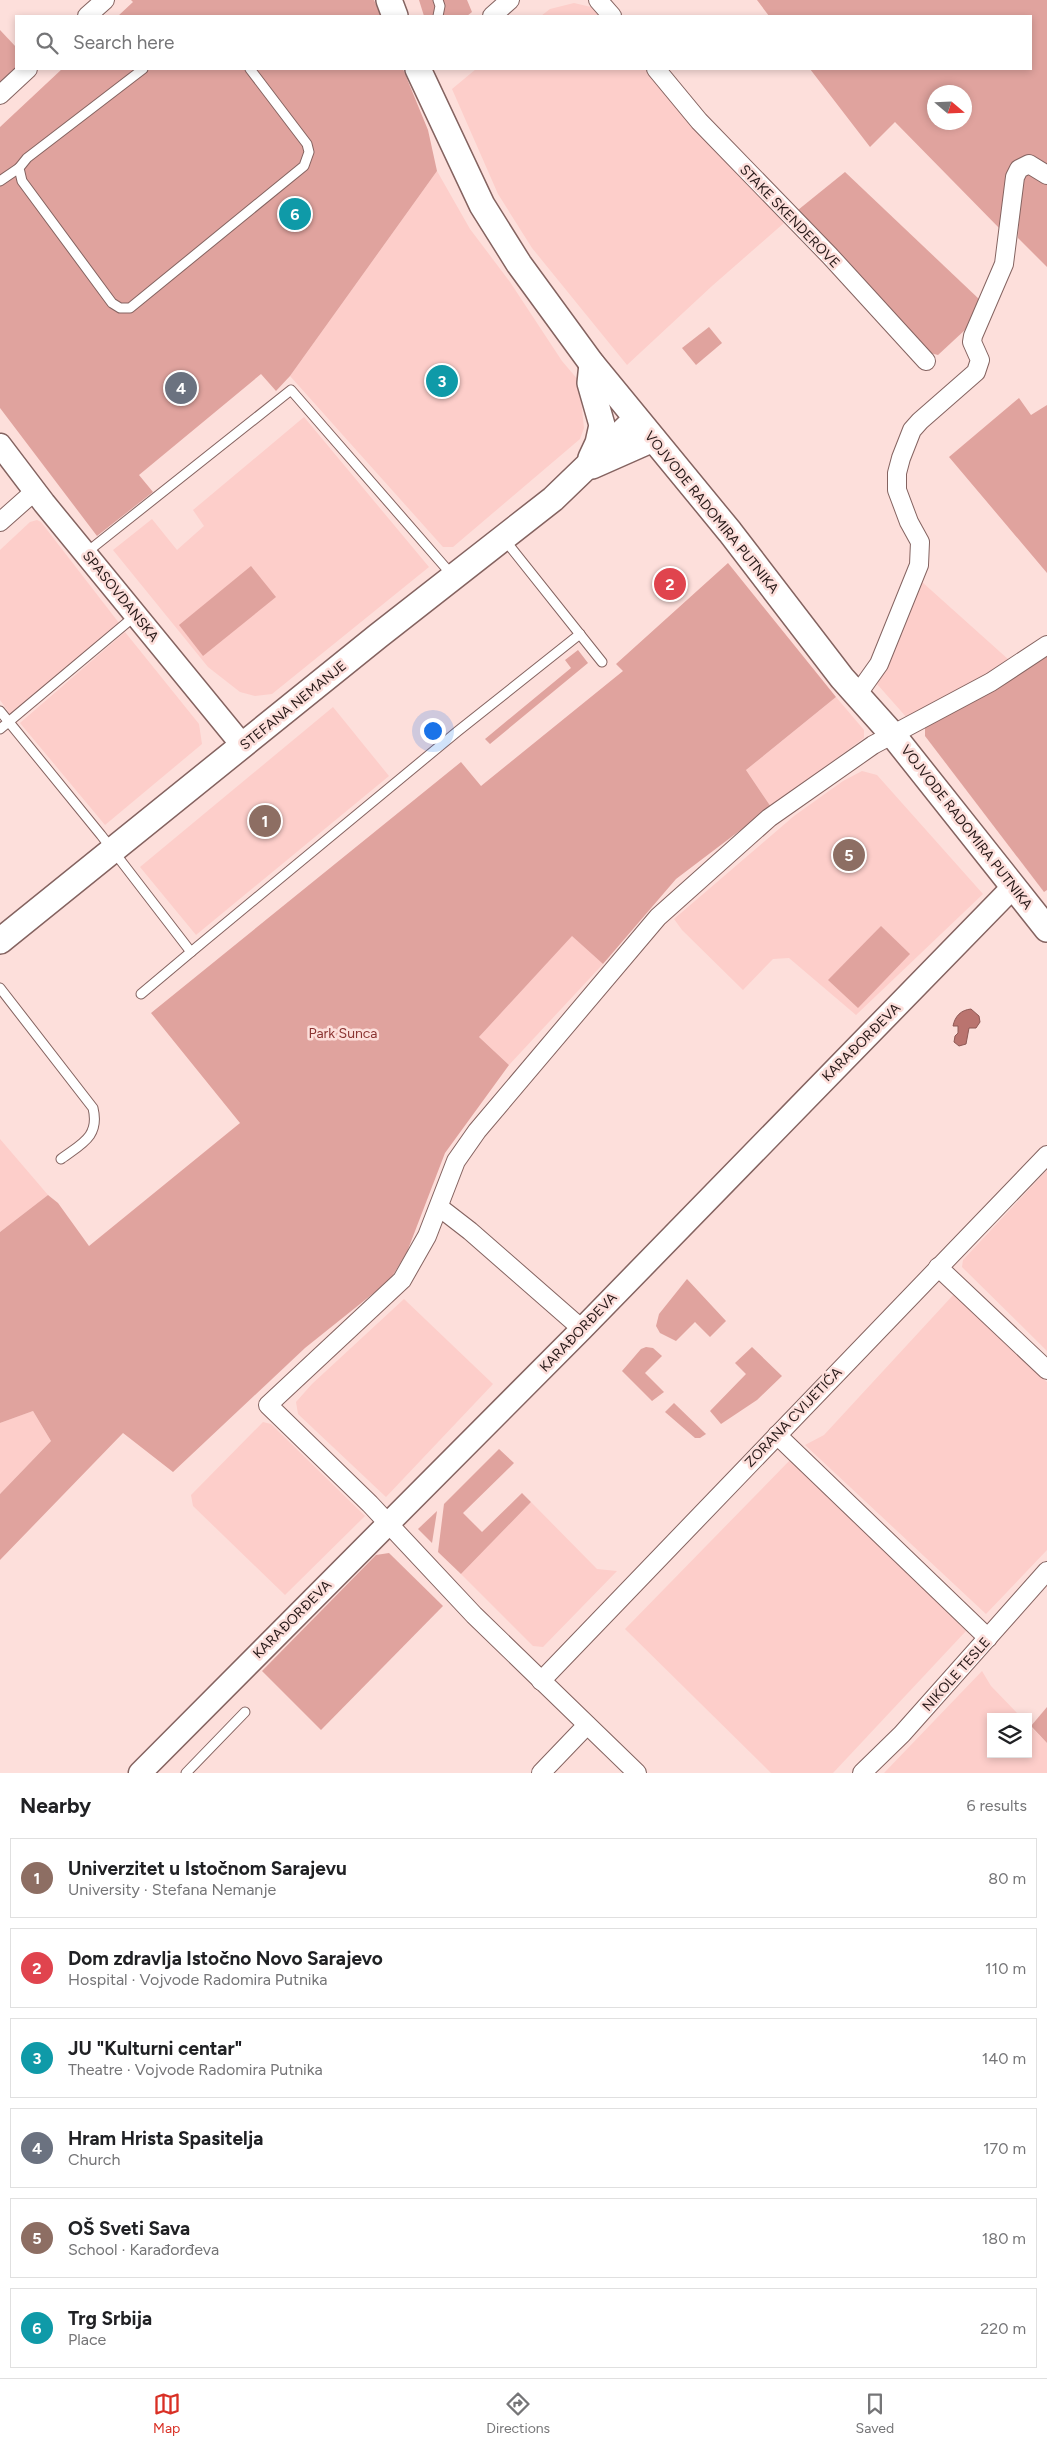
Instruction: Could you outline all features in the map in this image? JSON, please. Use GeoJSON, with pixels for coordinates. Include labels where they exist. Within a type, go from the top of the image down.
{"type":"FeatureCollection","features":[{"type":"Feature","properties":{"kind":"main road"},"geometry":{"type":"LineString","coordinates":[[388,0],[395,15]]}},
{"type":"Feature","properties":{"kind":"main road","name":"VOJVODE RADOMIRA PUTNIKA"},"geometry":{"type":"LineString","coordinates":[[423,71],[482,205],[520,264],[592,364],[730,532],[842,678],[894,734],[1047,929]]}},
{"type":"Feature","properties":{"kind":"main road"},"geometry":{"type":"LineString","coordinates":[[586,469],[598,443],[602,425],[590,383],[592,364]]}},
{"type":"Feature","properties":{"kind":"main road","name":"STEFANA NEMANJE"},"geometry":{"type":"LineString","coordinates":[[0,941],[504,539],[586,469],[636,419]]}},
{"type":"Feature","properties":{"kind":"main road","name":"STEFANA NEMANJE"},"geometry":{"type":"LineString","coordinates":[[586,469],[653,440]]}},
{"type":"Feature","properties":{"kind":"street"},"geometry":{"type":"LineString","coordinates":[[88,15],[105,0]]}},
{"type":"Feature","properties":{"kind":"street"},"geometry":{"type":"LineString","coordinates":[[493,15],[510,0]]}},
{"type":"Feature","properties":{"kind":"street"},"geometry":{"type":"LineString","coordinates":[[598,0],[611,15]]}},
{"type":"Feature","properties":{"kind":"street"},"geometry":{"type":"LineString","coordinates":[[0,95],[27,70]]}},
{"type":"Feature","properties":{"kind":"street","name":"STAKE SKENDEROVE"},"geometry":{"type":"LineString","coordinates":[[657,70],[699,121],[830,256],[926,361]]}},
{"type":"Feature","properties":{"kind":"street"},"geometry":{"type":"LineString","coordinates":[[857,695],[879,664],[919,565],[920,542],[903,508],[896,481],[907,441],[920,421],[976,372],[980,360],[972,342],[973,336],[1004,264],[1015,177],[1024,165],[1029,164],[1047,175]]}},
{"type":"Feature","properties":{"kind":"street","name":"SPASOVDANSKA"},"geometry":{"type":"LineString","coordinates":[[0,445],[35,491],[87,552],[243,746]]}},
{"type":"Feature","properties":{"kind":"street"},"geometry":{"type":"LineString","coordinates":[[0,522],[35,491]]}},
{"type":"Feature","properties":{"kind":"street"},"geometry":{"type":"LineString","coordinates":[[637,1773],[474,1615],[388,1523],[268,1405],[402,1280],[420,1250],[439,1206],[450,1172],[477,1131],[658,917],[769,818],[873,745],[991,682],[1047,645]]}},
{"type":"Feature","properties":{"kind":"street","name":"KARAĐORĐEVA"},"geometry":{"type":"LineString","coordinates":[[140,1773],[582,1329],[1013,887]]}},
{"type":"Feature","properties":{"kind":"street","name":"ZORANA CVIJETIĆA"},"geometry":{"type":"LineString","coordinates":[[541,1681],[1047,1155]]}},
{"type":"Feature","properties":{"kind":"street"},"geometry":{"type":"LineString","coordinates":[[439,1206],[582,1329]]}},
{"type":"Feature","properties":{"kind":"street"},"geometry":{"type":"LineString","coordinates":[[938,1267],[1047,1370]]}},
{"type":"Feature","properties":{"kind":"street"},"geometry":{"type":"LineString","coordinates":[[777,1435],[988,1638]]}},
{"type":"Feature","properties":{"kind":"street","name":"NIKOLE TESLE"},"geometry":{"type":"LineString","coordinates":[[862,1773],[902,1734],[1047,1571]]}},
{"type":"Feature","properties":{"kind":"street"},"geometry":{"type":"LineString","coordinates":[[541,1773],[587,1725]]}},
{"type":"Feature","properties":{"kind":"lane"},"geometry":{"type":"LineString","coordinates":[[438,0],[440,6],[438,15]]}},
{"type":"Feature","properties":{"kind":"lane"},"geometry":{"type":"LineString","coordinates":[[0,181],[18,168],[26,158],[142,70]]}},
{"type":"Feature","properties":{"kind":"lane"},"geometry":{"type":"LineString","coordinates":[[18,168],[22,181],[112,303],[120,308],[130,308],[304,166],[309,152],[307,144],[251,70]]}},
{"type":"Feature","properties":{"kind":"lane"},"geometry":{"type":"LineString","coordinates":[[87,552],[291,390],[454,577]]}},
{"type":"Feature","properties":{"kind":"lane"},"geometry":{"type":"LineString","coordinates":[[504,539],[602,662]]}},
{"type":"Feature","properties":{"kind":"lane"},"geometry":{"type":"LineString","coordinates":[[0,729],[137,615]]}},
{"type":"Feature","properties":{"kind":"lane"},"geometry":{"type":"LineString","coordinates":[[141,994],[458,731],[580,634]]}},
{"type":"Feature","properties":{"kind":"lane"},"geometry":{"type":"LineString","coordinates":[[0,711],[113,850],[191,952]]}},
{"type":"Feature","properties":{"kind":"lane"},"geometry":{"type":"LineString","coordinates":[[0,988],[93,1108],[94,1129],[87,1138],[61,1159]]}},
{"type":"Feature","properties":{"kind":"lane"},"geometry":{"type":"LineString","coordinates":[[186,1773],[245,1712]]}},
{"type":"Feature","properties":{"kind":"shaded area"},"geometry":{"type":"Polygon","coordinates":[[[574,3],[591,7],[602,15],[542,15],[550,9],[574,3]]]}},
{"type":"Feature","properties":{"kind":"shaded area"},"geometry":{"type":"Polygon","coordinates":[[[475,70],[650,70],[784,223],[712,286],[627,365],[532,248],[498,194],[452,89],[475,70]]]}},
{"type":"Feature","properties":{"kind":"shaded area"},"geometry":{"type":"Polygon","coordinates":[[[437,171],[470,229],[510,282],[562,361],[579,381],[584,428],[580,439],[453,547],[443,547],[290,376],[437,171]]]}},
{"type":"Feature","properties":{"kind":"shaded area"},"geometry":{"type":"Polygon","coordinates":[[[304,417],[429,567],[272,694],[255,696],[240,692],[208,667],[113,550],[152,519],[177,550],[204,526],[193,510],[304,417]]]}},
{"type":"Feature","properties":{"kind":"shaded area"},"geometry":{"type":"Polygon","coordinates":[[[37,520],[41,522],[119,623],[10,714],[0,700],[0,550],[30,522],[37,520]]]}},
{"type":"Feature","properties":{"kind":"shaded area"},"geometry":{"type":"Polygon","coordinates":[[[922,582],[1009,660],[981,679],[908,719],[877,684],[896,646],[922,582]]]}},
{"type":"Feature","properties":{"kind":"shaded area"},"geometry":{"type":"Polygon","coordinates":[[[125,632],[199,724],[202,744],[105,825],[20,723],[125,632]]]}},
{"type":"Feature","properties":{"kind":"shaded area"},"geometry":{"type":"Polygon","coordinates":[[[836,697],[864,730],[864,738],[771,807],[746,770],[836,697]]]}},
{"type":"Feature","properties":{"kind":"shaded area"},"geometry":{"type":"Polygon","coordinates":[[[333,707],[389,776],[196,935],[140,867],[333,707]]]}},
{"type":"Feature","properties":{"kind":"shaded area"},"geometry":{"type":"Polygon","coordinates":[[[862,771],[877,775],[983,894],[856,1015],[789,958],[773,959],[743,990],[682,930],[674,919],[794,816],[843,781],[862,771]]]}},
{"type":"Feature","properties":{"kind":"shaded area"},"geometry":{"type":"Polygon","coordinates":[[[572,935],[603,964],[509,1065],[479,1037],[572,935]]]}},
{"type":"Feature","properties":{"kind":"shaded area"},"geometry":{"type":"Polygon","coordinates":[[[971,1009],[979,1016],[980,1022],[976,1028],[969,1028],[966,1044],[959,1046],[954,1042],[955,1036],[958,1033],[958,1026],[953,1026],[954,1022],[961,1012],[971,1009]]]}},
{"type":"Feature","properties":{"kind":"shaded area"},"geometry":{"type":"Polygon","coordinates":[[[0,1139],[48,1195],[0,1232],[0,1139]]]}},
{"type":"Feature","properties":{"kind":"shaded area"},"geometry":{"type":"Polygon","coordinates":[[[1047,1170],[1047,1351],[962,1267],[963,1260],[1047,1170]]]}},
{"type":"Feature","properties":{"kind":"shaded area"},"geometry":{"type":"Polygon","coordinates":[[[955,1293],[1047,1382],[1047,1550],[986,1614],[805,1445],[824,1435],[955,1293]]]}},
{"type":"Feature","properties":{"kind":"shaded area"},"geometry":{"type":"Polygon","coordinates":[[[404,1299],[493,1384],[386,1497],[298,1414],[296,1402],[312,1384],[404,1299]]]}},
{"type":"Feature","properties":{"kind":"shaded area"},"geometry":{"type":"Polygon","coordinates":[[[33,1411],[51,1441],[0,1494],[0,1423],[33,1411]]]}},
{"type":"Feature","properties":{"kind":"shaded area"},"geometry":{"type":"Polygon","coordinates":[[[263,1422],[271,1424],[365,1516],[285,1595],[193,1506],[191,1495],[263,1422]]]}},
{"type":"Feature","properties":{"kind":"shaded area"},"geometry":{"type":"Polygon","coordinates":[[[791,1459],[966,1631],[833,1773],[771,1773],[625,1629],[791,1459]]]}},
{"type":"Feature","properties":{"kind":"shaded area"},"geometry":{"type":"Polygon","coordinates":[[[531,1502],[597,1569],[617,1571],[543,1647],[533,1646],[461,1574],[531,1502]]]}},
{"type":"Feature","properties":{"kind":"shaded area"},"geometry":{"type":"Polygon","coordinates":[[[982,1671],[991,1686],[1017,1713],[987,1713],[987,1758],[1032,1758],[1032,1728],[1047,1743],[1047,1773],[884,1773],[982,1671]]]}},
{"type":"Feature","properties":{"kind":"green space"},"geometry":{"type":"Polygon","coordinates":[[[131,0],[374,0],[381,15],[119,15],[133,2],[131,0]]]}},
{"type":"Feature","properties":{"kind":"green space"},"geometry":{"type":"Polygon","coordinates":[[[419,0],[467,0],[472,12],[468,15],[424,15],[419,0]]]}},
{"type":"Feature","properties":{"kind":"green space"},"geometry":{"type":"Polygon","coordinates":[[[757,0],[1047,0],[1047,166],[1033,157],[1018,159],[1012,165],[1003,232],[895,122],[870,147],[811,70],[1032,70],[1032,15],[768,15],[757,0]]]}},
{"type":"Feature","properties":{"kind":"green space"},"geometry":{"type":"Polygon","coordinates":[[[0,30],[15,46],[15,70],[0,83],[0,30]]]}},
{"type":"Feature","properties":{"kind":"green space"},"geometry":{"type":"Polygon","coordinates":[[[61,70],[403,70],[428,130],[437,171],[290,376],[276,391],[261,374],[139,475],[153,492],[97,536],[0,408],[0,127],[61,70]]]}},
{"type":"Feature","properties":{"kind":"green space"},"geometry":{"type":"Polygon","coordinates":[[[1028,171],[1047,183],[1047,267],[1018,238],[1020,185],[1022,177],[1028,171]]]}},
{"type":"Feature","properties":{"kind":"green space"},"geometry":{"type":"Polygon","coordinates":[[[845,172],[980,300],[966,329],[938,355],[930,353],[798,210],[845,172]]]}},
{"type":"Feature","properties":{"kind":"green space"},"geometry":{"type":"Polygon","coordinates":[[[709,327],[722,343],[696,365],[682,348],[709,327]]]}},
{"type":"Feature","properties":{"kind":"green space"},"geometry":{"type":"Polygon","coordinates":[[[1019,398],[1031,415],[1047,405],[1047,573],[949,457],[1019,398]]]}},
{"type":"Feature","properties":{"kind":"green space","name":"Park Sunca"},"geometry":{"type":"Polygon","coordinates":[[[728,563],[836,697],[746,770],[771,807],[676,879],[603,964],[572,936],[479,1037],[509,1065],[445,1153],[407,1252],[390,1280],[305,1348],[173,1472],[123,1433],[0,1560],[0,1494],[51,1441],[33,1411],[0,1423],[0,1232],[48,1195],[58,1203],[89,1246],[240,1123],[151,1013],[461,762],[481,786],[623,671],[616,664],[728,563]]]}},
{"type":"Feature","properties":{"kind":"green space"},"geometry":{"type":"Polygon","coordinates":[[[251,566],[276,597],[203,656],[179,625],[251,566]]]}},
{"type":"Feature","properties":{"kind":"green space"},"geometry":{"type":"Polygon","coordinates":[[[578,650],[588,663],[490,744],[485,739],[571,668],[565,660],[578,650]]]}},
{"type":"Feature","properties":{"kind":"green space"},"geometry":{"type":"Polygon","coordinates":[[[1047,655],[1047,890],[1044,892],[925,736],[925,728],[1047,655]]]}},
{"type":"Feature","properties":{"kind":"green space"},"geometry":{"type":"Polygon","coordinates":[[[881,926],[910,954],[858,1008],[828,980],[881,926]]]}},
{"type":"Feature","properties":{"kind":"green space"},"geometry":{"type":"Polygon","coordinates":[[[687,1279],[726,1321],[710,1337],[695,1322],[676,1341],[660,1333],[656,1326],[659,1314],[687,1279]]]}},
{"type":"Feature","properties":{"kind":"green space"},"geometry":{"type":"Polygon","coordinates":[[[646,1347],[653,1348],[662,1356],[645,1373],[664,1392],[652,1401],[622,1371],[641,1349],[646,1347]]]}},
{"type":"Feature","properties":{"kind":"green space"},"geometry":{"type":"Polygon","coordinates":[[[752,1347],[782,1376],[757,1400],[721,1424],[710,1411],[746,1374],[735,1363],[752,1347]]]}},
{"type":"Feature","properties":{"kind":"green space"},"geometry":{"type":"Polygon","coordinates":[[[674,1403],[706,1434],[700,1438],[695,1438],[665,1412],[674,1403]]]}},
{"type":"Feature","properties":{"kind":"green space"},"geometry":{"type":"Polygon","coordinates":[[[499,1449],[514,1463],[463,1513],[482,1532],[522,1493],[531,1502],[461,1574],[438,1552],[444,1504],[499,1449]]]}},
{"type":"Feature","properties":{"kind":"green space"},"geometry":{"type":"Polygon","coordinates":[[[437,1511],[432,1543],[418,1529],[437,1511]]]}},
{"type":"Feature","properties":{"kind":"green space"},"geometry":{"type":"Polygon","coordinates":[[[389,1553],[443,1606],[321,1730],[262,1671],[376,1555],[389,1553]]]}},
{"type":"Feature","properties":{"kind":"green space"},"geometry":{"type":"Polygon","coordinates":[[[1047,1707],[1047,1743],[1032,1727],[1047,1707]]]}},
{"type":"Feature","properties":{"kind":"place","name":"Trg Srbija"},"geometry":{"type":"Point","coordinates":[295,214]}},
{"type":"Feature","properties":{"kind":"place","name":"JU \"Kulturni centar\""},"geometry":{"type":"Point","coordinates":[442,381]}},
{"type":"Feature","properties":{"kind":"place","name":"Hram Hrista Spasitelja"},"geometry":{"type":"Point","coordinates":[181,388]}},
{"type":"Feature","properties":{"kind":"place","name":"Dom zdravlja Istočno Novo Sarajevo"},"geometry":{"type":"Point","coordinates":[670,584]}},
{"type":"Feature","properties":{"kind":"place","name":"Univerzitet u Istočnom Sarajevu"},"geometry":{"type":"Point","coordinates":[265,821]}},
{"type":"Feature","properties":{"kind":"place","name":"OŠ Sveti Sava"},"geometry":{"type":"Point","coordinates":[849,855]}}]}
